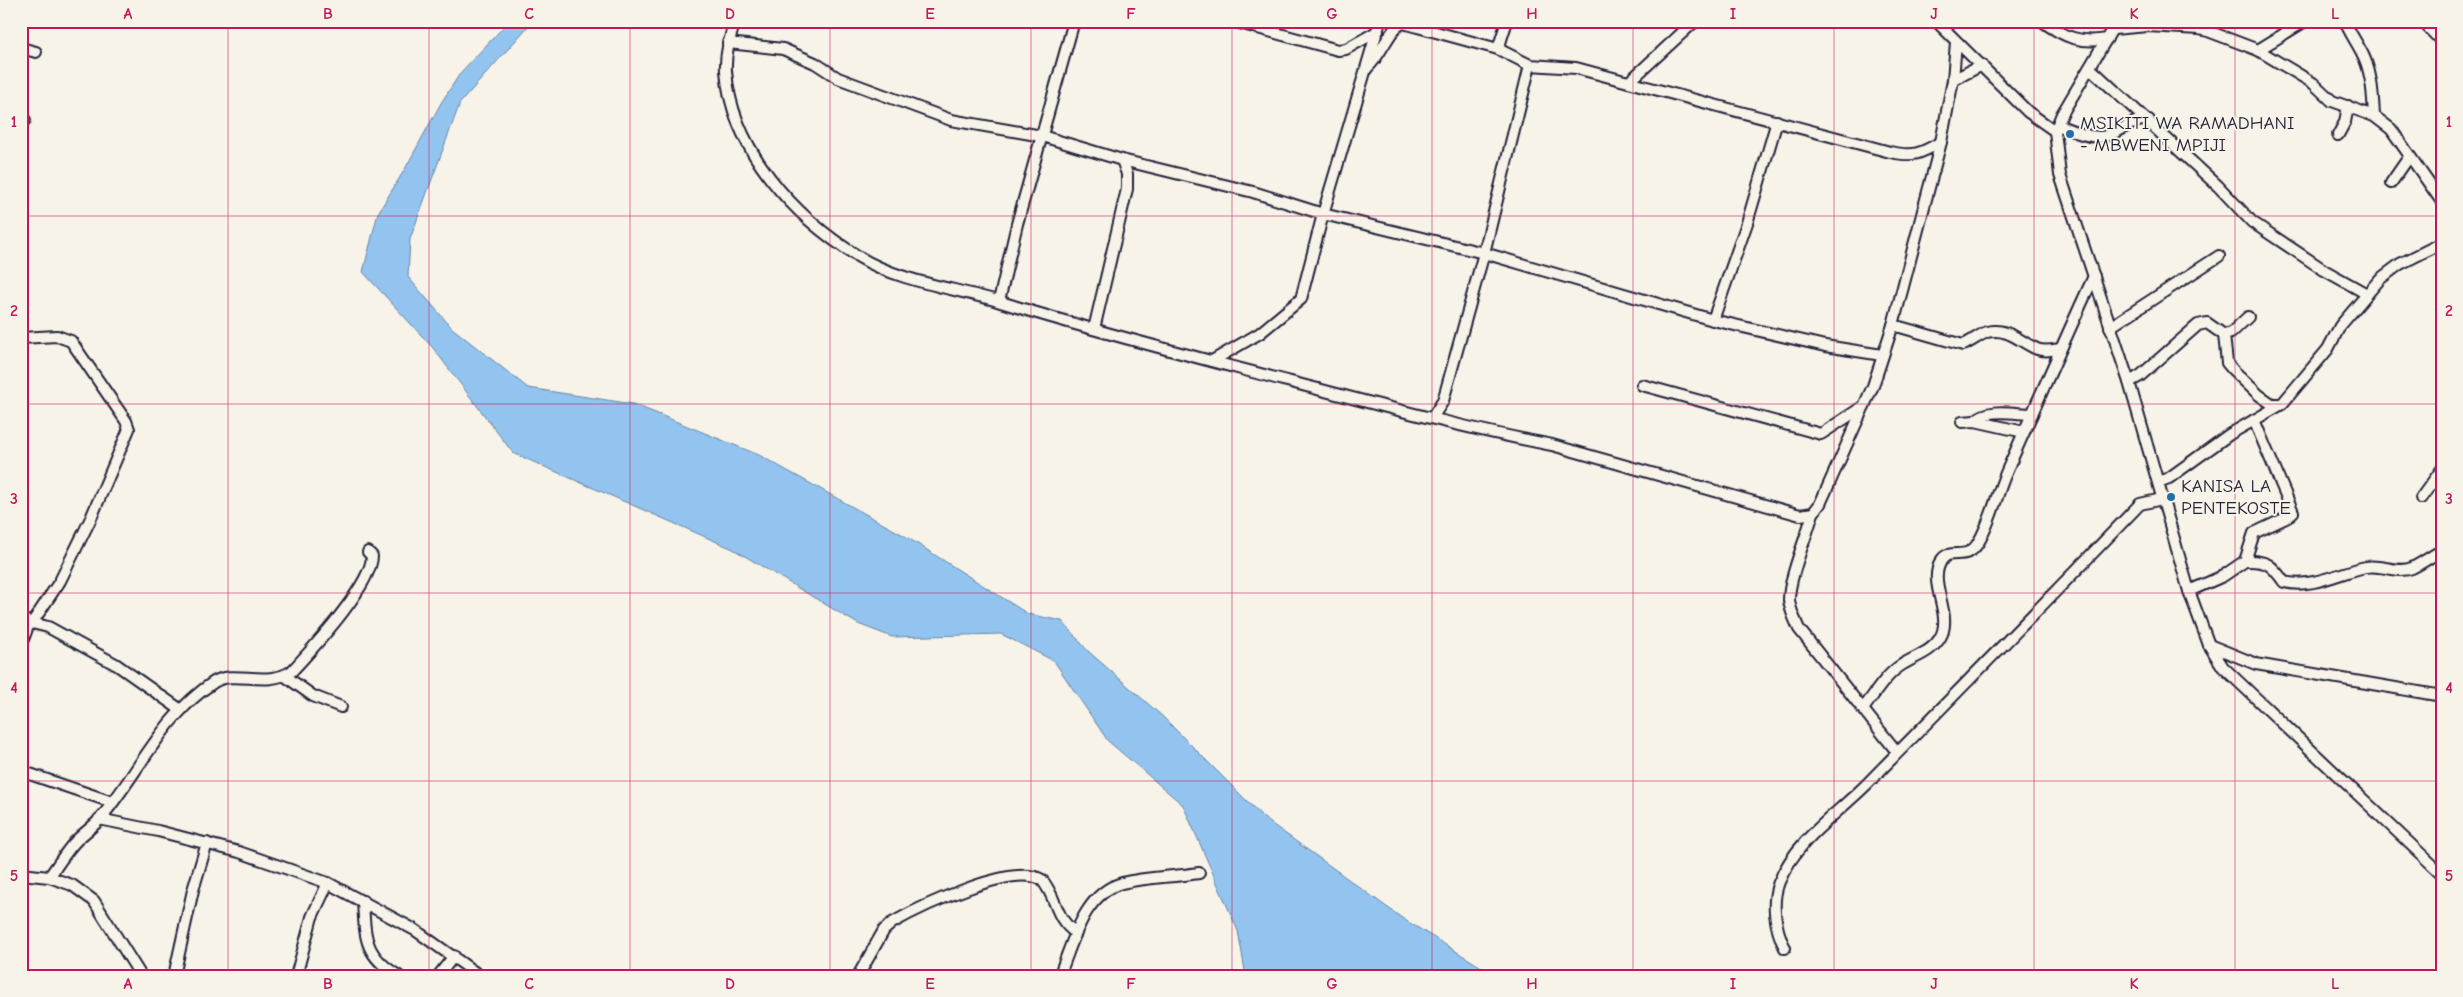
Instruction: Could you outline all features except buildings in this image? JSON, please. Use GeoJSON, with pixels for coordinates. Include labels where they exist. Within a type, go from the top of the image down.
{"type":"FeatureCollection","features":[{"type":"Feature","properties":{"kind":"street"},"geometry":{"type":"LineString","coordinates":[[735,21],[728,44],[726,69],[731,100],[745,142],[760,166],[817,226],[837,242],[874,265],[914,279],[1212,361],[1515,439],[1552,445],[1768,508],[1800,515],[1814,513]]}},
{"type":"Feature","properties":{"kind":"street"},"geometry":{"type":"LineString","coordinates":[[999,301],[1017,224],[1074,21]]}},
{"type":"Feature","properties":{"kind":"street"},"geometry":{"type":"LineString","coordinates":[[1232,21],[1338,50],[1346,49],[1379,26]]}},
{"type":"Feature","properties":{"kind":"street"},"geometry":{"type":"LineString","coordinates":[[1498,49],[1507,21]]}},
{"type":"Feature","properties":{"kind":"street"},"geometry":{"type":"LineString","coordinates":[[1629,82],[1696,21]]}},
{"type":"Feature","properties":{"kind":"street"},"geometry":{"type":"LineString","coordinates":[[1936,21],[2028,112],[2056,128],[2102,137],[2140,119],[2149,120]]}},
{"type":"Feature","properties":{"kind":"street"},"geometry":{"type":"LineString","coordinates":[[2042,21],[2056,31],[2079,40],[2089,42],[2107,39]]}},
{"type":"Feature","properties":{"kind":"street"},"geometry":{"type":"LineString","coordinates":[[2258,50],[2305,21]]}},
{"type":"Feature","properties":{"kind":"street"},"geometry":{"type":"LineString","coordinates":[[2345,21],[2352,40],[2364,57],[2369,73],[2373,90],[2374,116]]}},
{"type":"Feature","properties":{"kind":"street"},"geometry":{"type":"LineString","coordinates":[[2437,21],[2425,26],[2442,42]]}},
{"type":"Feature","properties":{"kind":"street"},"geometry":{"type":"LineString","coordinates":[[1367,68],[1381,54],[1390,33],[1403,23],[1498,49],[1530,65],[1576,68],[1910,156],[1921,154],[1941,142]]}},
{"type":"Feature","properties":{"kind":"street"},"geometry":{"type":"LineString","coordinates":[[2442,202],[2391,129],[2374,116],[2332,101],[2313,83],[2258,50],[2199,29],[2115,25],[2056,128],[2060,174],[2129,382],[2189,591],[2208,645],[2223,668],[2442,874]]}},
{"type":"Feature","properties":{"kind":"street"},"geometry":{"type":"LineString","coordinates":[[1212,361],[1260,333],[1301,299],[1323,214],[1379,26]]}},
{"type":"Feature","properties":{"kind":"street"},"geometry":{"type":"LineString","coordinates":[[1896,752],[1799,629],[1789,600],[1814,513],[1873,386],[1893,325],[1941,142],[1953,80],[1956,42]]}},
{"type":"Feature","properties":{"kind":"street"},"geometry":{"type":"LineString","coordinates":[[728,44],[783,49],[815,63],[838,78],[952,120],[1042,136],[1122,160],[1253,192],[1323,214],[1484,253],[1713,320],[1825,346],[1882,355]]}},
{"type":"Feature","properties":{"kind":"street"},"geometry":{"type":"LineString","coordinates":[[21,48],[36,52]]}},
{"type":"Feature","properties":{"kind":"street"},"geometry":{"type":"LineString","coordinates":[[1432,418],[1443,401],[1484,253],[1530,65]]}},
{"type":"Feature","properties":{"kind":"street"},"geometry":{"type":"LineString","coordinates":[[1953,80],[1982,65]]}},
{"type":"Feature","properties":{"kind":"street"},"geometry":{"type":"LineString","coordinates":[[2090,68],[2149,120],[2218,186],[2252,222],[2324,270],[2367,294]]}},
{"type":"Feature","properties":{"kind":"street"},"geometry":{"type":"LineString","coordinates":[[2338,135],[2345,122],[2348,106]]}},
{"type":"Feature","properties":{"kind":"street"},"geometry":{"type":"LineString","coordinates":[[1713,320],[1747,223],[1777,122]]}},
{"type":"Feature","properties":{"kind":"street"},"geometry":{"type":"LineString","coordinates":[[2391,183],[2409,157]]}},
{"type":"Feature","properties":{"kind":"street"},"geometry":{"type":"LineString","coordinates":[[1094,329],[1127,189],[1127,174],[1122,160]]}},
{"type":"Feature","properties":{"kind":"street"},"geometry":{"type":"LineString","coordinates":[[2158,482],[2169,478],[2230,434],[2282,404],[2328,348],[2340,326],[2380,279],[2400,264],[2442,243]]}},
{"type":"Feature","properties":{"kind":"street"},"geometry":{"type":"LineString","coordinates":[[2110,327],[2219,256]]}},
{"type":"Feature","properties":{"kind":"street"},"geometry":{"type":"LineString","coordinates":[[1863,709],[1898,666],[1926,652],[1940,639],[1944,626],[1944,612],[1937,587],[1940,563],[1945,556],[1952,553],[1965,555],[1971,553],[1979,543],[2024,432],[2094,276]]}},
{"type":"Feature","properties":{"kind":"street"},"geometry":{"type":"LineString","coordinates":[[2224,336],[2231,333],[2248,317]]}},
{"type":"Feature","properties":{"kind":"street"},"geometry":{"type":"LineString","coordinates":[[2129,382],[2140,376],[2198,325],[2208,323],[2224,336],[2228,363],[2233,370],[2272,404],[2282,404]]}},
{"type":"Feature","properties":{"kind":"street"},"geometry":{"type":"LineString","coordinates":[[1893,325],[1963,346],[1986,333],[2002,332],[2019,337],[2038,349],[2060,349]]}},
{"type":"Feature","properties":{"kind":"street"},"geometry":{"type":"LineString","coordinates":[[21,338],[57,336],[72,341],[126,421],[129,429],[92,518],[60,581],[32,623],[28,626],[21,645]]}},
{"type":"Feature","properties":{"kind":"street"},"geometry":{"type":"LineString","coordinates":[[1642,385],[1821,434],[1864,406]]}},
{"type":"Feature","properties":{"kind":"street"},"geometry":{"type":"LineString","coordinates":[[1976,421],[1980,416],[1989,413],[2032,414]]}},
{"type":"Feature","properties":{"kind":"street"},"geometry":{"type":"LineString","coordinates":[[2245,561],[2254,533],[2286,518],[2293,512],[2254,420]]}},
{"type":"Feature","properties":{"kind":"street"},"geometry":{"type":"LineString","coordinates":[[1962,422],[1976,421],[2024,432]]}},
{"type":"Feature","properties":{"kind":"street"},"geometry":{"type":"LineString","coordinates":[[2421,498],[2442,469]]}},
{"type":"Feature","properties":{"kind":"street"},"geometry":{"type":"LineString","coordinates":[[1784,948],[1777,933],[1775,899],[1779,882],[1797,851],[1866,785],[1896,752],[2015,634],[2140,504],[2162,500]]}},
{"type":"Feature","properties":{"kind":"street"},"geometry":{"type":"LineString","coordinates":[[2189,591],[2223,576],[2245,561],[2258,560],[2274,566],[2284,582],[2292,584],[2331,578],[2368,566],[2396,570],[2411,568],[2442,550]]}},
{"type":"Feature","properties":{"kind":"street"},"geometry":{"type":"LineString","coordinates":[[49,877],[74,843],[100,819],[181,710],[216,680],[228,677],[268,679],[285,676],[304,657],[369,574],[372,556],[368,552]]}},
{"type":"Feature","properties":{"kind":"street"},"geometry":{"type":"LineString","coordinates":[[21,619],[48,628],[117,665],[181,710]]}},
{"type":"Feature","properties":{"kind":"street"},"geometry":{"type":"LineString","coordinates":[[2208,645],[2256,664],[2442,696]]}},
{"type":"Feature","properties":{"kind":"street"},"geometry":{"type":"LineString","coordinates":[[285,676],[313,696],[342,707]]}},
{"type":"Feature","properties":{"kind":"street"},"geometry":{"type":"LineString","coordinates":[[21,772],[112,802]]}},
{"type":"Feature","properties":{"kind":"street"},"geometry":{"type":"LineString","coordinates":[[100,819],[207,843],[283,866],[328,883],[415,930],[480,976]]}},
{"type":"Feature","properties":{"kind":"street"},"geometry":{"type":"LineString","coordinates":[[174,976],[192,890],[207,843]]}},
{"type":"Feature","properties":{"kind":"street"},"geometry":{"type":"LineString","coordinates":[[1059,976],[1087,910],[1098,897],[1112,886],[1199,873]]}},
{"type":"Feature","properties":{"kind":"street"},"geometry":{"type":"LineString","coordinates":[[21,874],[49,877],[72,885],[94,901],[142,976]]}},
{"type":"Feature","properties":{"kind":"street"},"geometry":{"type":"LineString","coordinates":[[858,976],[884,930],[892,923],[963,889],[1010,877],[1028,875],[1042,880],[1054,901],[1061,921],[1076,933]]}},
{"type":"Feature","properties":{"kind":"street"},"geometry":{"type":"LineString","coordinates":[[296,976],[312,918],[328,883]]}},
{"type":"Feature","properties":{"kind":"street"},"geometry":{"type":"LineString","coordinates":[[363,901],[364,926],[368,944],[374,958],[399,976]]}},
{"type":"Feature","properties":{"kind":"street"},"geometry":{"type":"LineString","coordinates":[[438,976],[454,956]]}},
{"type":"Feature","properties":{"kind":"water"},"geometry":{"type":"Polygon","coordinates":[[[509,21],[533,21],[460,103],[410,239],[408,277],[452,328],[528,388],[633,404],[759,455],[905,536],[1028,614],[1062,621],[1088,651],[1162,716],[1265,819],[1402,918],[1488,971],[1491,976],[1246,976],[1238,931],[1183,805],[1108,741],[1054,661],[1001,634],[892,637],[858,624],[733,549],[513,453],[433,348],[363,272],[378,213],[405,169],[441,103],[461,72],[509,21]]]}},
{"type":"Feature","properties":{"kind":"place","name":"MSIKITI WA RAMADHANI - MBWENI MPIJI"},"geometry":{"type":"Point","coordinates":[2070,134]}},
{"type":"Feature","properties":{"kind":"place","name":"KANISA LA PENTEKOSTE"},"geometry":{"type":"Point","coordinates":[2171,497]}}]}
